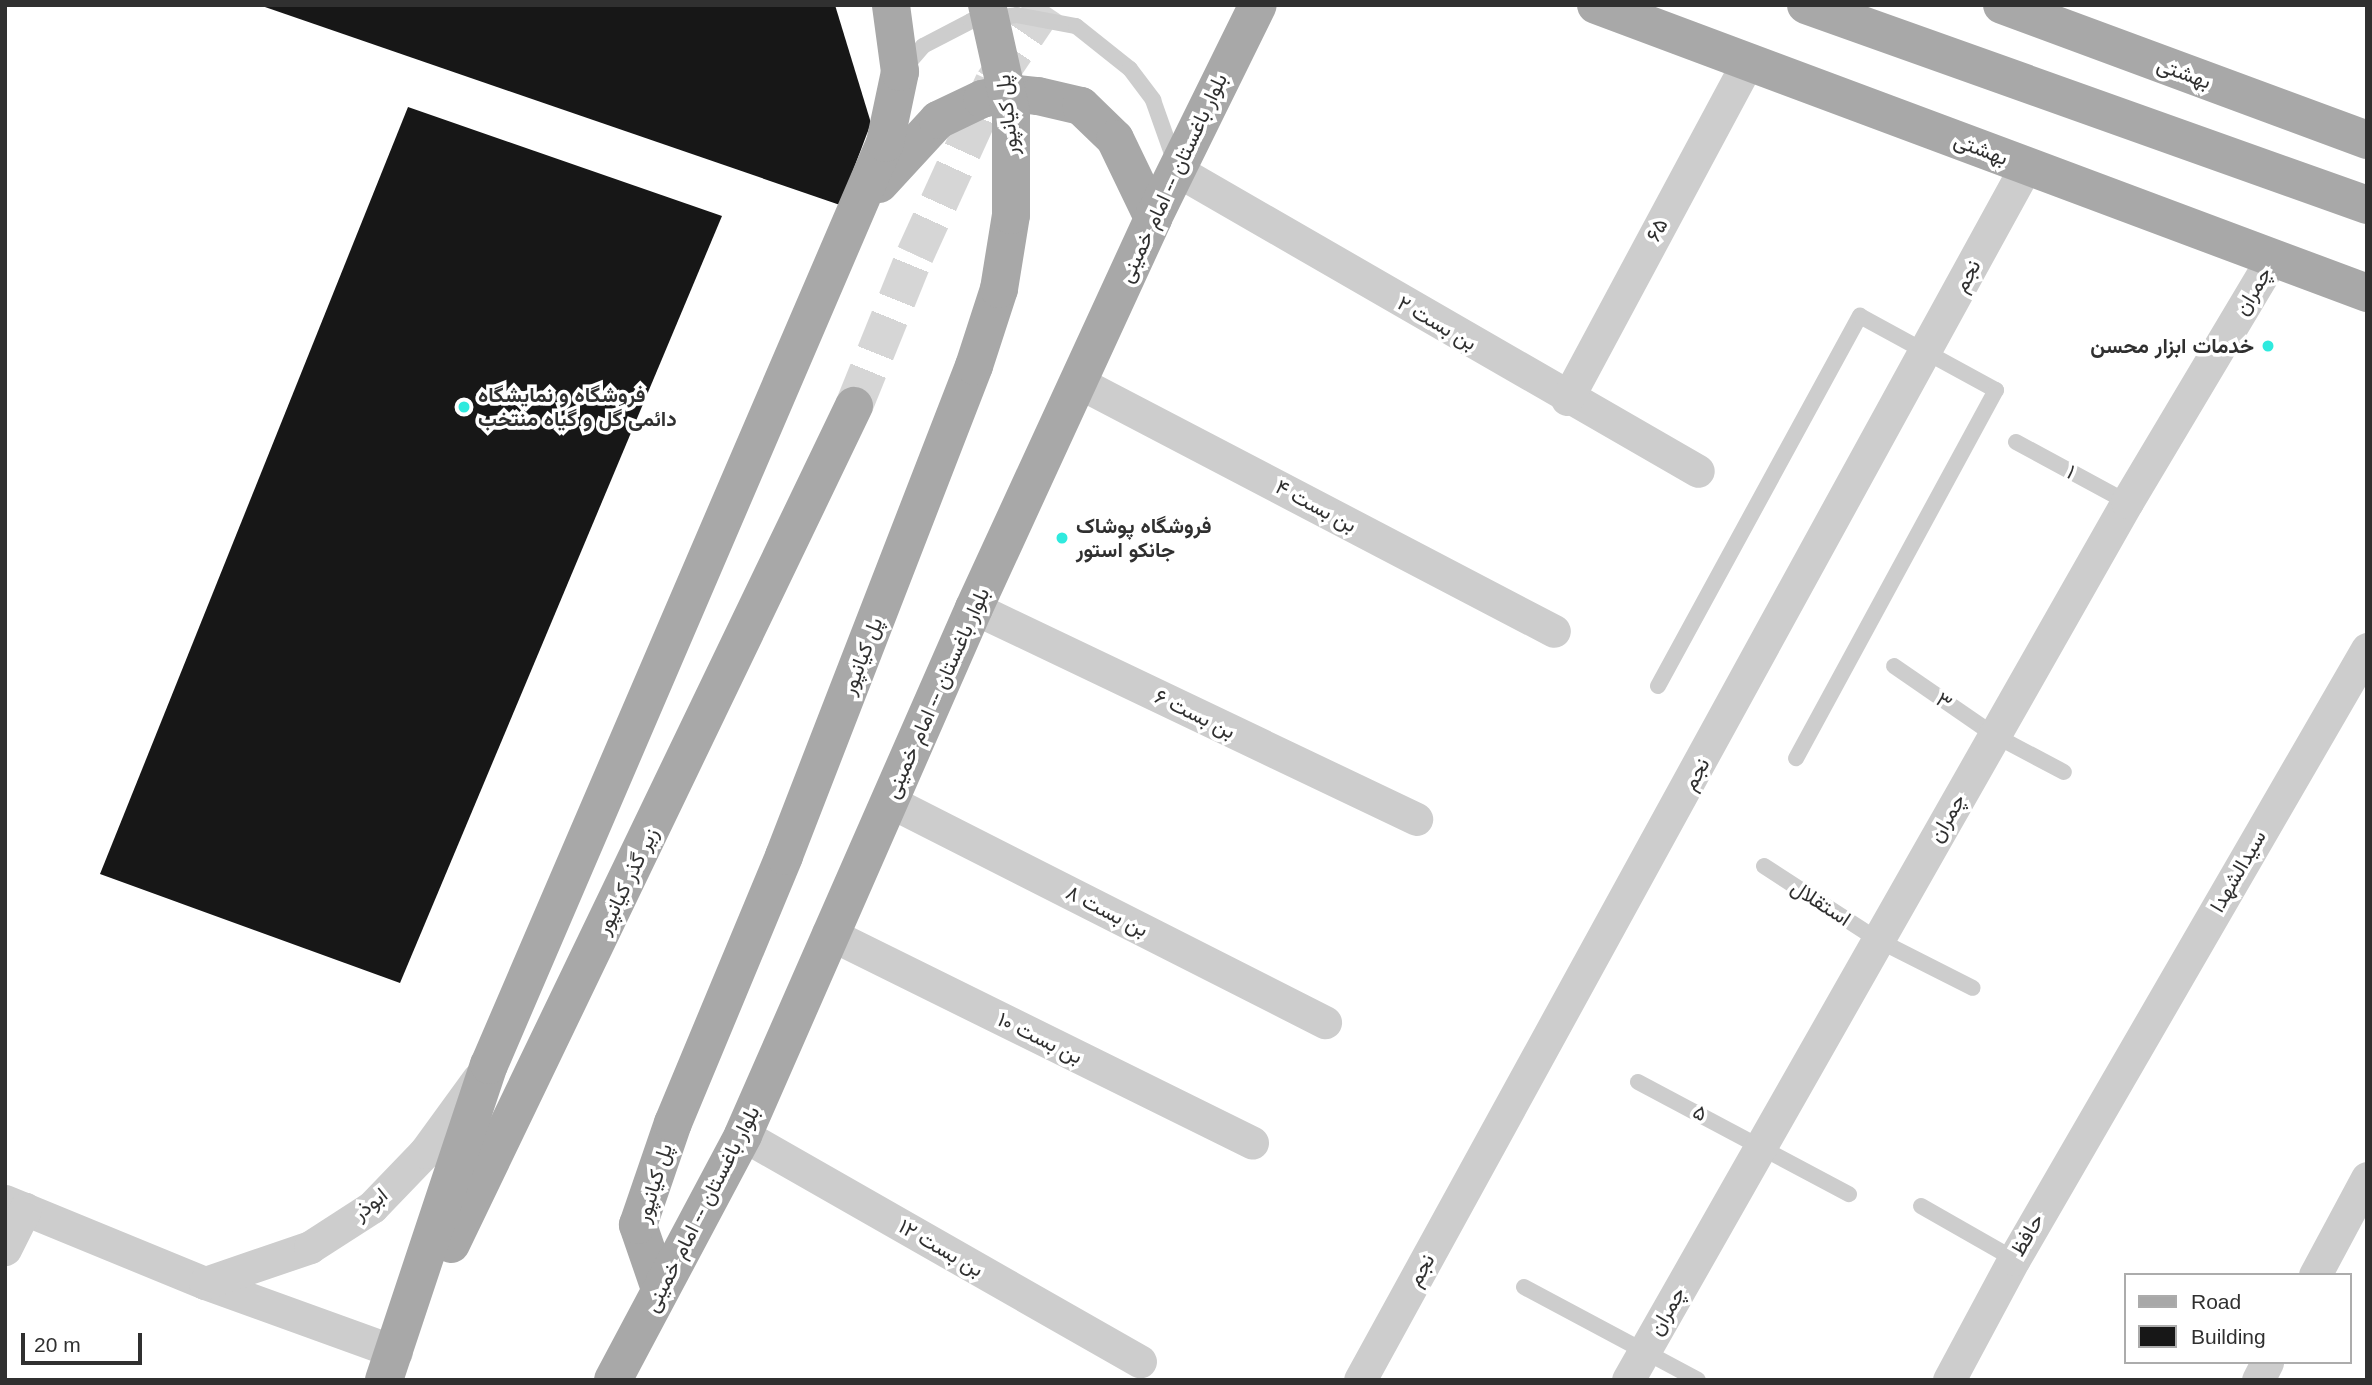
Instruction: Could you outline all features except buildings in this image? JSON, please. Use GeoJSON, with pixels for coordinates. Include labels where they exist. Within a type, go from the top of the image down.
{"type":"FeatureCollection","features":[{"type":"Feature","properties":{"kind":"main road"},"geometry":{"type":"LineString","coordinates":[[390,1366],[489,1065],[885,143],[900,72],[891,5]]}},
{"type":"Feature","properties":{"kind":"main road","name":"پل کیانپور"},"geometry":{"type":"LineString","coordinates":[[660,1289],[638,1225],[673,1124],[783,856],[974,366],[999,289],[1011,215],[1011,123],[987,5]]}},
{"type":"Feature","properties":{"kind":"main road","name":"بلوار باغستان -- امام خمینی"},"geometry":{"type":"LineString","coordinates":[[614,1380],[743,1135],[828,933],[974,608],[1153,218],[1258,5]]}},
{"type":"Feature","properties":{"kind":"main road","name":"بهشتى"},"geometry":{"type":"LineString","coordinates":[[1596,5],[2367,293]]}},
{"type":"Feature","properties":{"kind":"main road"},"geometry":{"type":"LineString","coordinates":[[1806,5],[2367,205]]}},
{"type":"Feature","properties":{"kind":"main road","name":"بهشتی"},"geometry":{"type":"LineString","coordinates":[[2001,5],[2367,140]]}},
{"type":"Feature","properties":{"kind":"main road"},"geometry":{"type":"LineString","coordinates":[[854,216],[904,153],[938,120],[982,99],[1009,93],[1081,106],[1115,139],[1153,218]]}},
{"type":"Feature","properties":{"kind":"main road","name":"زیر گذر کیانپور"},"geometry":{"type":"LineString","coordinates":[[390,1366],[496,1155],[854,407]]}},
{"type":"Feature","properties":{"kind":"street","name":"۶۵"},"geometry":{"type":"LineString","coordinates":[[1567,399],[1748,61]]}},
{"type":"Feature","properties":{"kind":"street","name":"نجم"},"geometry":{"type":"LineString","coordinates":[[1360,1380],[2026,166]]}},
{"type":"Feature","properties":{"kind":"street","name":"بن بست ۲"},"geometry":{"type":"LineString","coordinates":[[1178,172],[1567,399],[1698,471]]}},
{"type":"Feature","properties":{"kind":"street","name":"چمران"},"geometry":{"type":"LineString","coordinates":[[1628,1380],[2127,502],[2272,259]]}},
{"type":"Feature","properties":{"kind":"street","name":"بن بست ۴"},"geometry":{"type":"LineString","coordinates":[[1078,382],[1554,631]]}},
{"type":"Feature","properties":{"kind":"street","name":"بن بست ۶"},"geometry":{"type":"LineString","coordinates":[[974,608],[1416,819]]}},
{"type":"Feature","properties":{"kind":"street","name":"سیدالشهدا"},"geometry":{"type":"LineString","coordinates":[[2109,1092],[2367,649]]}},
{"type":"Feature","properties":{"kind":"street","name":"بن بست ۸"},"geometry":{"type":"LineString","coordinates":[[889,801],[1325,1022]]}},
{"type":"Feature","properties":{"kind":"street","name":"بن بست ۱۰"},"geometry":{"type":"LineString","coordinates":[[828,933],[1252,1143]]}},
{"type":"Feature","properties":{"kind":"street","name":"ابوذر"},"geometry":{"type":"LineString","coordinates":[[205,1283],[310,1247],[372,1207],[425,1152],[489,1065]]}},
{"type":"Feature","properties":{"kind":"street","name":"حافظ"},"geometry":{"type":"LineString","coordinates":[[1950,1380],[2014,1259],[2109,1092]]}},
{"type":"Feature","properties":{"kind":"street","name":"بن بست ۱۲"},"geometry":{"type":"LineString","coordinates":[[743,1135],[1140,1361]]}},
{"type":"Feature","properties":{"kind":"street"},"geometry":{"type":"LineString","coordinates":[[2316,1273],[2367,1178]]}},
{"type":"Feature","properties":{"kind":"street"},"geometry":{"type":"LineString","coordinates":[[5,1249],[15,1205],[205,1283],[390,1366]]}},
{"type":"Feature","properties":{"kind":"street"},"geometry":{"type":"LineString","coordinates":[[2258,1380],[2266,1364]]}},
{"type":"Feature","properties":{"kind":"lane"},"geometry":{"type":"LineString","coordinates":[[900,72],[923,46],[971,20],[1017,15],[1076,26],[1130,69],[1153,100],[1178,172]]}},
{"type":"Feature","properties":{"kind":"lane"},"geometry":{"type":"LineString","coordinates":[[1658,686],[1860,316],[1996,390],[1796,758]]}},
{"type":"Feature","properties":{"kind":"lane","name":"۱"},"geometry":{"type":"LineString","coordinates":[[2016,442],[2127,502]]}},
{"type":"Feature","properties":{"kind":"lane","name":"۳"},"geometry":{"type":"LineString","coordinates":[[1894,666],[1994,735],[2064,772]]}},
{"type":"Feature","properties":{"kind":"lane","name":"استقلال"},"geometry":{"type":"LineString","coordinates":[[1764,866],[1878,940],[1973,988]]}},
{"type":"Feature","properties":{"kind":"lane","name":"۵"},"geometry":{"type":"LineString","coordinates":[[1638,1082],[1762,1144],[1849,1194]]}},
{"type":"Feature","properties":{"kind":"lane"},"geometry":{"type":"LineString","coordinates":[[1922,1206],[2014,1259]]}},
{"type":"Feature","properties":{"kind":"lane"},"geometry":{"type":"LineString","coordinates":[[1524,1287],[1698,1380]]}},
{"type":"Feature","properties":{"kind":"tunnel"},"geometry":{"type":"LineString","coordinates":[[854,406],[915,255],[994,82],[1046,5]]}},
{"type":"Feature","properties":{"kind":"place","name":"خدمات ابزار محسن"},"geometry":{"type":"Point","coordinates":[2268,346]}},
{"type":"Feature","properties":{"kind":"place","name":"فروشگاه و نمایشگاه دائمی گل و گیاه منتخب"},"geometry":{"type":"Point","coordinates":[464,407]}},
{"type":"Feature","properties":{"kind":"place","name":"فروشگاه پوشاک جانکو استور"},"geometry":{"type":"Point","coordinates":[1062,538]}}]}
